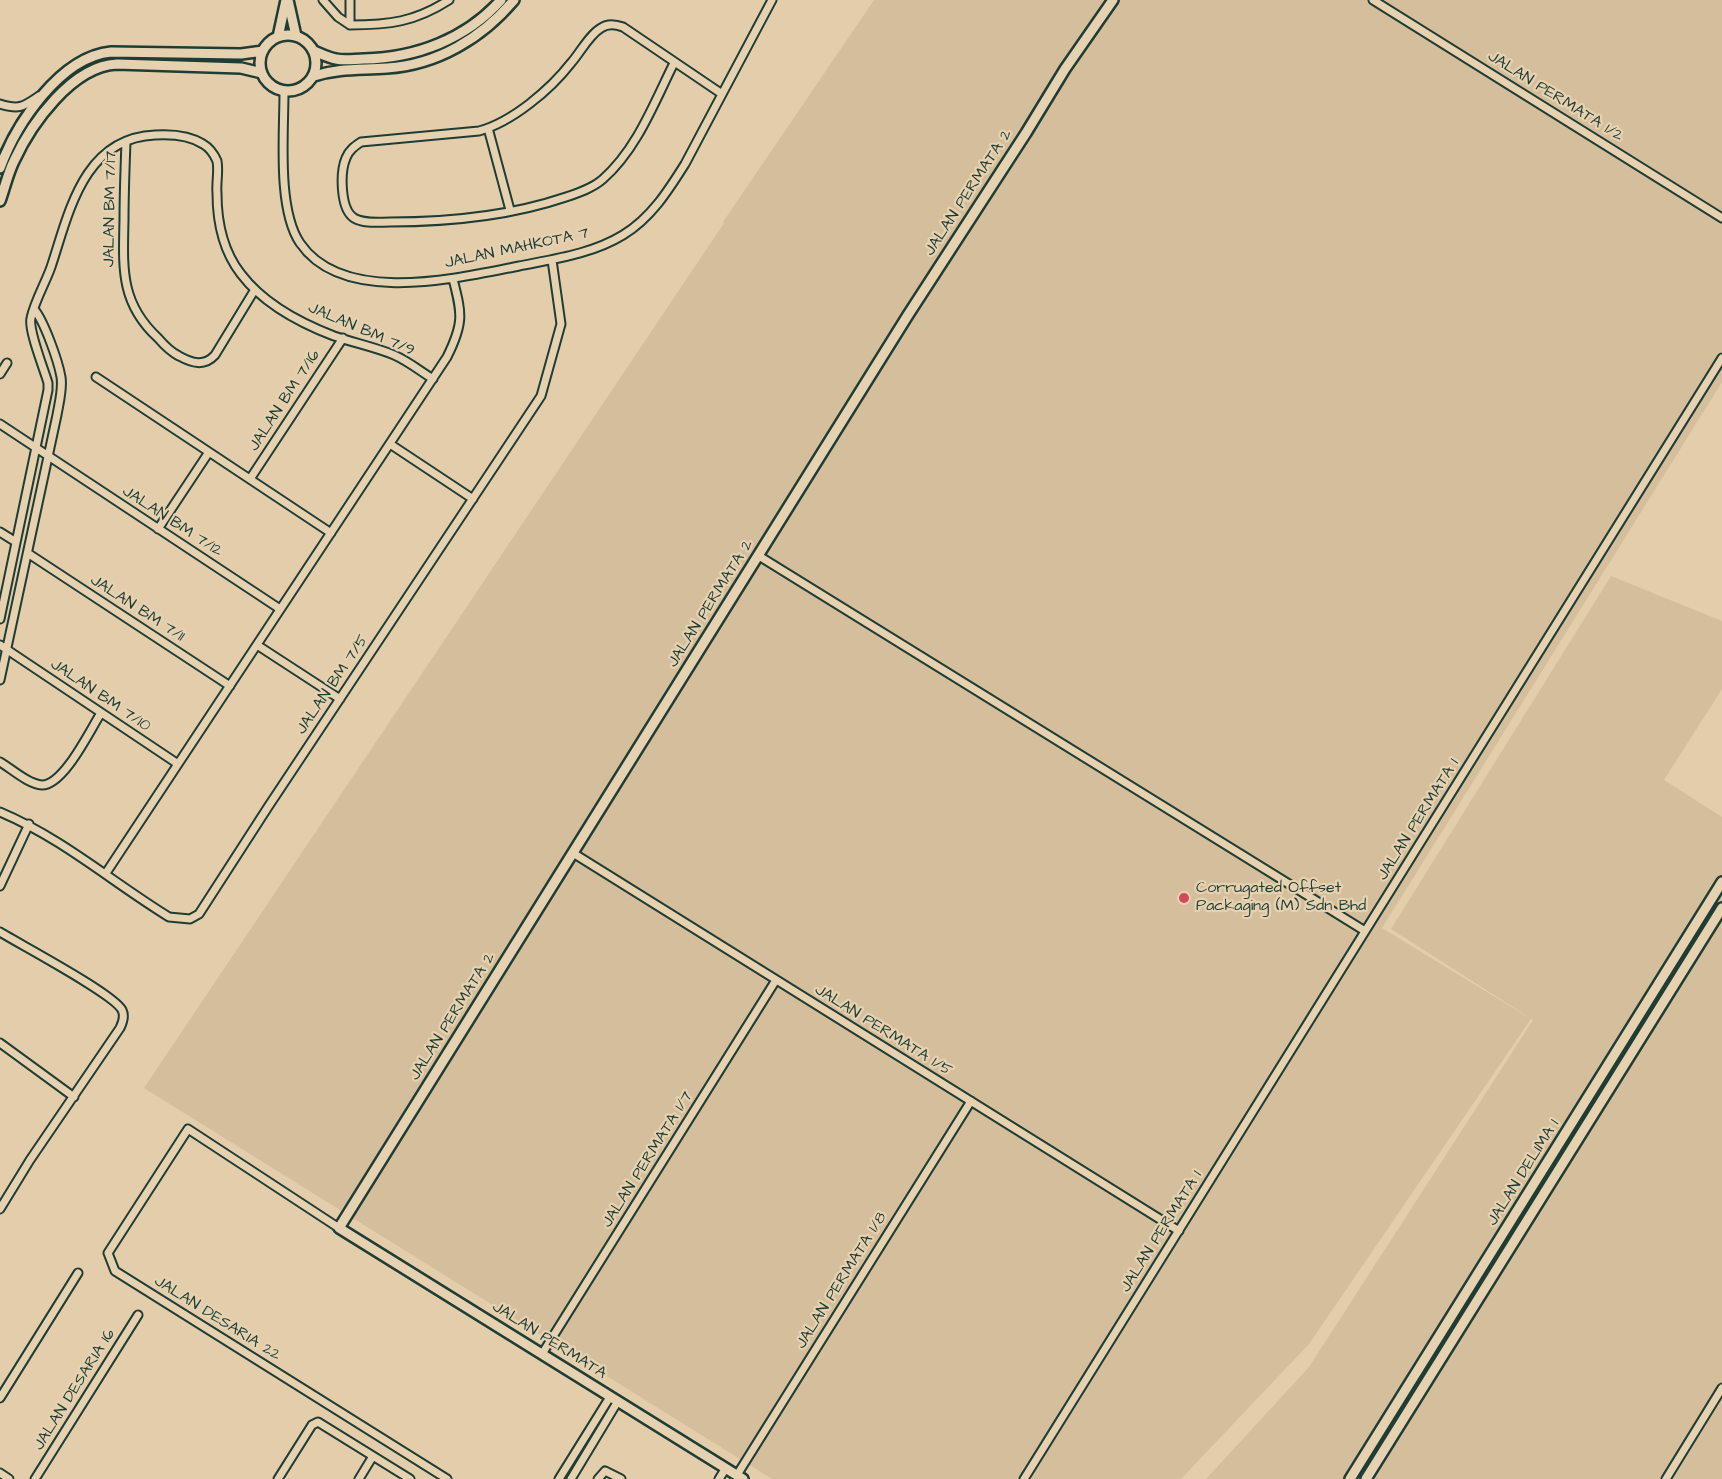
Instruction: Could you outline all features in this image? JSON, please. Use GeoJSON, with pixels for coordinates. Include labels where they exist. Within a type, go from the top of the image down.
{"type":"FeatureCollection","features":[{"type":"Feature","properties":{"kind":"street"},"geometry":{"type":"LineString","coordinates":[[287,0],[296,36]]}},
{"type":"Feature","properties":{"kind":"street"},"geometry":{"type":"LineString","coordinates":[[278,37],[287,0]]}},
{"type":"Feature","properties":{"kind":"street"},"geometry":{"type":"LineString","coordinates":[[323,0],[338,18],[350,25],[400,23],[434,10],[449,0]]}},
{"type":"Feature","properties":{"kind":"street"},"geometry":{"type":"LineString","coordinates":[[350,0],[350,25]]}},
{"type":"Feature","properties":{"kind":"street"},"geometry":{"type":"LineString","coordinates":[[314,51],[339,60],[389,58],[415,53],[445,42],[462,32],[501,0]]}},
{"type":"Feature","properties":{"kind":"street"},"geometry":{"type":"LineString","coordinates":[[314,76],[316,59],[314,51],[304,39],[296,36],[287,35],[272,40],[260,58],[262,74],[270,86],[284,92],[301,89],[314,76],[336,70],[389,68],[429,59],[469,41],[486,29],[513,0]]}},
{"type":"Feature","properties":{"kind":"street","name":"JALAN MAHKOTA 7"},"geometry":{"type":"LineString","coordinates":[[284,92],[286,207],[288,217],[308,253],[321,264],[355,277],[403,284],[453,279],[597,249],[640,224],[671,188],[772,0]]}},
{"type":"Feature","properties":{"kind":"street","name":"JALAN PERMATA 2"},"geometry":{"type":"LineString","coordinates":[[339,1228],[908,315],[1065,69],[1113,0]]}},
{"type":"Feature","properties":{"kind":"street","name":"JALAN PERMATA 1/2"},"geometry":{"type":"LineString","coordinates":[[1373,0],[1722,218]]}},
{"type":"Feature","properties":{"kind":"street"},"geometry":{"type":"LineString","coordinates":[[674,63],[636,139],[602,181],[589,188],[552,201],[481,217],[425,222],[365,222],[350,215],[344,205],[344,166],[350,151],[362,141],[479,131],[488,128],[535,99],[569,66],[597,30],[607,25],[623,27],[722,94]]}},
{"type":"Feature","properties":{"kind":"street"},"geometry":{"type":"LineString","coordinates":[[0,104],[18,108],[26,106],[77,64],[102,53],[242,54],[263,51]]}},
{"type":"Feature","properties":{"kind":"street"},"geometry":{"type":"LineString","coordinates":[[0,201],[13,163],[26,138],[61,94],[89,73],[117,64],[241,68],[262,74]]}},
{"type":"Feature","properties":{"kind":"street"},"geometry":{"type":"LineString","coordinates":[[0,168],[20,127],[47,90]]}},
{"type":"Feature","properties":{"kind":"street"},"geometry":{"type":"LineString","coordinates":[[488,128],[510,210]]}},
{"type":"Feature","properties":{"kind":"street","name":"JALAN BM 7/9"},"geometry":{"type":"LineString","coordinates":[[34,309],[81,183],[100,159],[126,142],[149,135],[166,134],[197,141],[213,152],[218,163],[218,210],[224,242],[232,261],[254,291],[300,320],[343,338],[394,355],[433,379]]}},
{"type":"Feature","properties":{"kind":"street","name":"JALAN BM 7/17"},"geometry":{"type":"LineString","coordinates":[[126,142],[123,270],[132,303],[142,322],[174,354],[186,360],[202,363],[215,355],[254,291]]}},
{"type":"Feature","properties":{"kind":"street","name":"JALAN BM 7/5"},"geometry":{"type":"LineString","coordinates":[[0,812],[29,824],[169,917],[186,920],[196,916],[541,396],[561,324],[552,260]]}},
{"type":"Feature","properties":{"kind":"street"},"geometry":{"type":"LineString","coordinates":[[106,873],[447,357],[460,326],[461,309],[453,279]]}},
{"type":"Feature","properties":{"kind":"street"},"geometry":{"type":"LineString","coordinates":[[0,619],[49,388],[30,320],[34,309],[41,317],[61,378],[49,456],[28,554],[3,647],[0,680]]}},
{"type":"Feature","properties":{"kind":"street","name":"JALAN BM 7/16"},"geometry":{"type":"LineString","coordinates":[[250,479],[343,338]]}},
{"type":"Feature","properties":{"kind":"street","name":"JALAN PERMATA 1"},"geometry":{"type":"LineString","coordinates":[[1024,1479],[1722,358]]}},
{"type":"Feature","properties":{"kind":"street"},"geometry":{"type":"LineString","coordinates":[[0,374],[7,363]]}},
{"type":"Feature","properties":{"kind":"street"},"geometry":{"type":"LineString","coordinates":[[96,377],[331,533]]}},
{"type":"Feature","properties":{"kind":"street","name":"JALAN BM 7/12"},"geometry":{"type":"LineString","coordinates":[[0,424],[280,609]]}},
{"type":"Feature","properties":{"kind":"street"},"geometry":{"type":"LineString","coordinates":[[390,444],[473,499]]}},
{"type":"Feature","properties":{"kind":"street"},"geometry":{"type":"LineString","coordinates":[[158,529],[209,452]]}},
{"type":"Feature","properties":{"kind":"street"},"geometry":{"type":"LineString","coordinates":[[0,532],[16,542]]}},
{"type":"Feature","properties":{"kind":"street","name":"JALAN BM 7/11"},"geometry":{"type":"LineString","coordinates":[[28,554],[230,686]]}},
{"type":"Feature","properties":{"kind":"street"},"geometry":{"type":"LineString","coordinates":[[759,556],[1365,931]]}},
{"type":"Feature","properties":{"kind":"street"},"geometry":{"type":"LineString","coordinates":[[257,645],[340,699]]}},
{"type":"Feature","properties":{"kind":"street","name":"JALAN BM 7/10"},"geometry":{"type":"LineString","coordinates":[[3,647],[178,764]]}},
{"type":"Feature","properties":{"kind":"street"},"geometry":{"type":"LineString","coordinates":[[0,762],[34,783],[43,785],[51,783],[71,762],[101,713]]}},
{"type":"Feature","properties":{"kind":"street"},"geometry":{"type":"LineString","coordinates":[[0,886],[29,824]]}},
{"type":"Feature","properties":{"kind":"street","name":"JALAN PERMATA 1/5"},"geometry":{"type":"LineString","coordinates":[[573,854],[1179,1231]]}},
{"type":"Feature","properties":{"kind":"street","name":"JALAN DELIMA 1"},"geometry":{"type":"LineString","coordinates":[[1350,1479],[1722,882]]}},
{"type":"Feature","properties":{"kind":"street","name":"JALAN DELIMA 1"},"geometry":{"type":"LineString","coordinates":[[1366,1479],[1722,908]]}},
{"type":"Feature","properties":{"kind":"street"},"geometry":{"type":"LineString","coordinates":[[0,932],[96,988],[122,1010],[123,1019],[120,1028],[30,1160],[0,1209]]}},
{"type":"Feature","properties":{"kind":"street","name":"JALAN PERMATA 1/7"},"geometry":{"type":"LineString","coordinates":[[542,1354],[776,980]]}},
{"type":"Feature","properties":{"kind":"street"},"geometry":{"type":"LineString","coordinates":[[0,1043],[74,1097]]}},
{"type":"Feature","properties":{"kind":"street","name":"JALAN PERMATA 1/8"},"geometry":{"type":"LineString","coordinates":[[740,1477],[971,1101]]}},
{"type":"Feature","properties":{"kind":"street","name":"JALAN DESARIA 22"},"geometry":{"type":"LineString","coordinates":[[339,1228],[188,1129],[108,1253],[115,1271],[447,1479]]}},
{"type":"Feature","properties":{"kind":"street","name":"JALAN PERMATA"},"geometry":{"type":"LineString","coordinates":[[339,1228],[740,1477]]}},
{"type":"Feature","properties":{"kind":"street"},"geometry":{"type":"LineString","coordinates":[[0,1398],[78,1273]]}},
{"type":"Feature","properties":{"kind":"street","name":"JALAN DESARIA 16"},"geometry":{"type":"LineString","coordinates":[[35,1479],[138,1315]]}},
{"type":"Feature","properties":{"kind":"street"},"geometry":{"type":"LineString","coordinates":[[1666,1479],[1722,1388]]}},
{"type":"Feature","properties":{"kind":"street"},"geometry":{"type":"LineString","coordinates":[[559,1479],[614,1399]]}},
{"type":"Feature","properties":{"kind":"street"},"geometry":{"type":"LineString","coordinates":[[571,1479],[614,1399]]}},
{"type":"Feature","properties":{"kind":"street"},"geometry":{"type":"LineString","coordinates":[[278,1479],[315,1422],[410,1479]]}},
{"type":"Feature","properties":{"kind":"street"},"geometry":{"type":"LineString","coordinates":[[359,1479],[373,1456]]}},
{"type":"Feature","properties":{"kind":"street"},"geometry":{"type":"LineString","coordinates":[[719,1479],[726,1468]]}},
{"type":"Feature","properties":{"kind":"street"},"geometry":{"type":"LineString","coordinates":[[598,1479],[603,1472],[607,1471],[621,1479]]}},
{"type":"Feature","properties":{"kind":"street"},"geometry":{"type":"LineString","coordinates":[[0,1473],[9,1479]]}},
{"type":"Feature","properties":{"kind":"shaded area"},"geometry":{"type":"Polygon","coordinates":[[[874,0],[1722,0],[1722,382],[1382,928],[1531,1019],[1309,1344],[1181,1479],[772,1479],[144,1088],[874,0]]]}},
{"type":"Feature","properties":{"kind":"shaded area"},"geometry":{"type":"Polygon","coordinates":[[[1611,576],[1722,621],[1722,689],[1664,780],[1722,817],[1722,1479],[1206,1479],[1309,1367],[1533,1020],[1391,929],[1611,576]]]}},
{"type":"Feature","properties":{"kind":"place","name":"Corrugated Offset Packaging (M) Sdn Bhd"},"geometry":{"type":"Point","coordinates":[1184,898]}}]}
